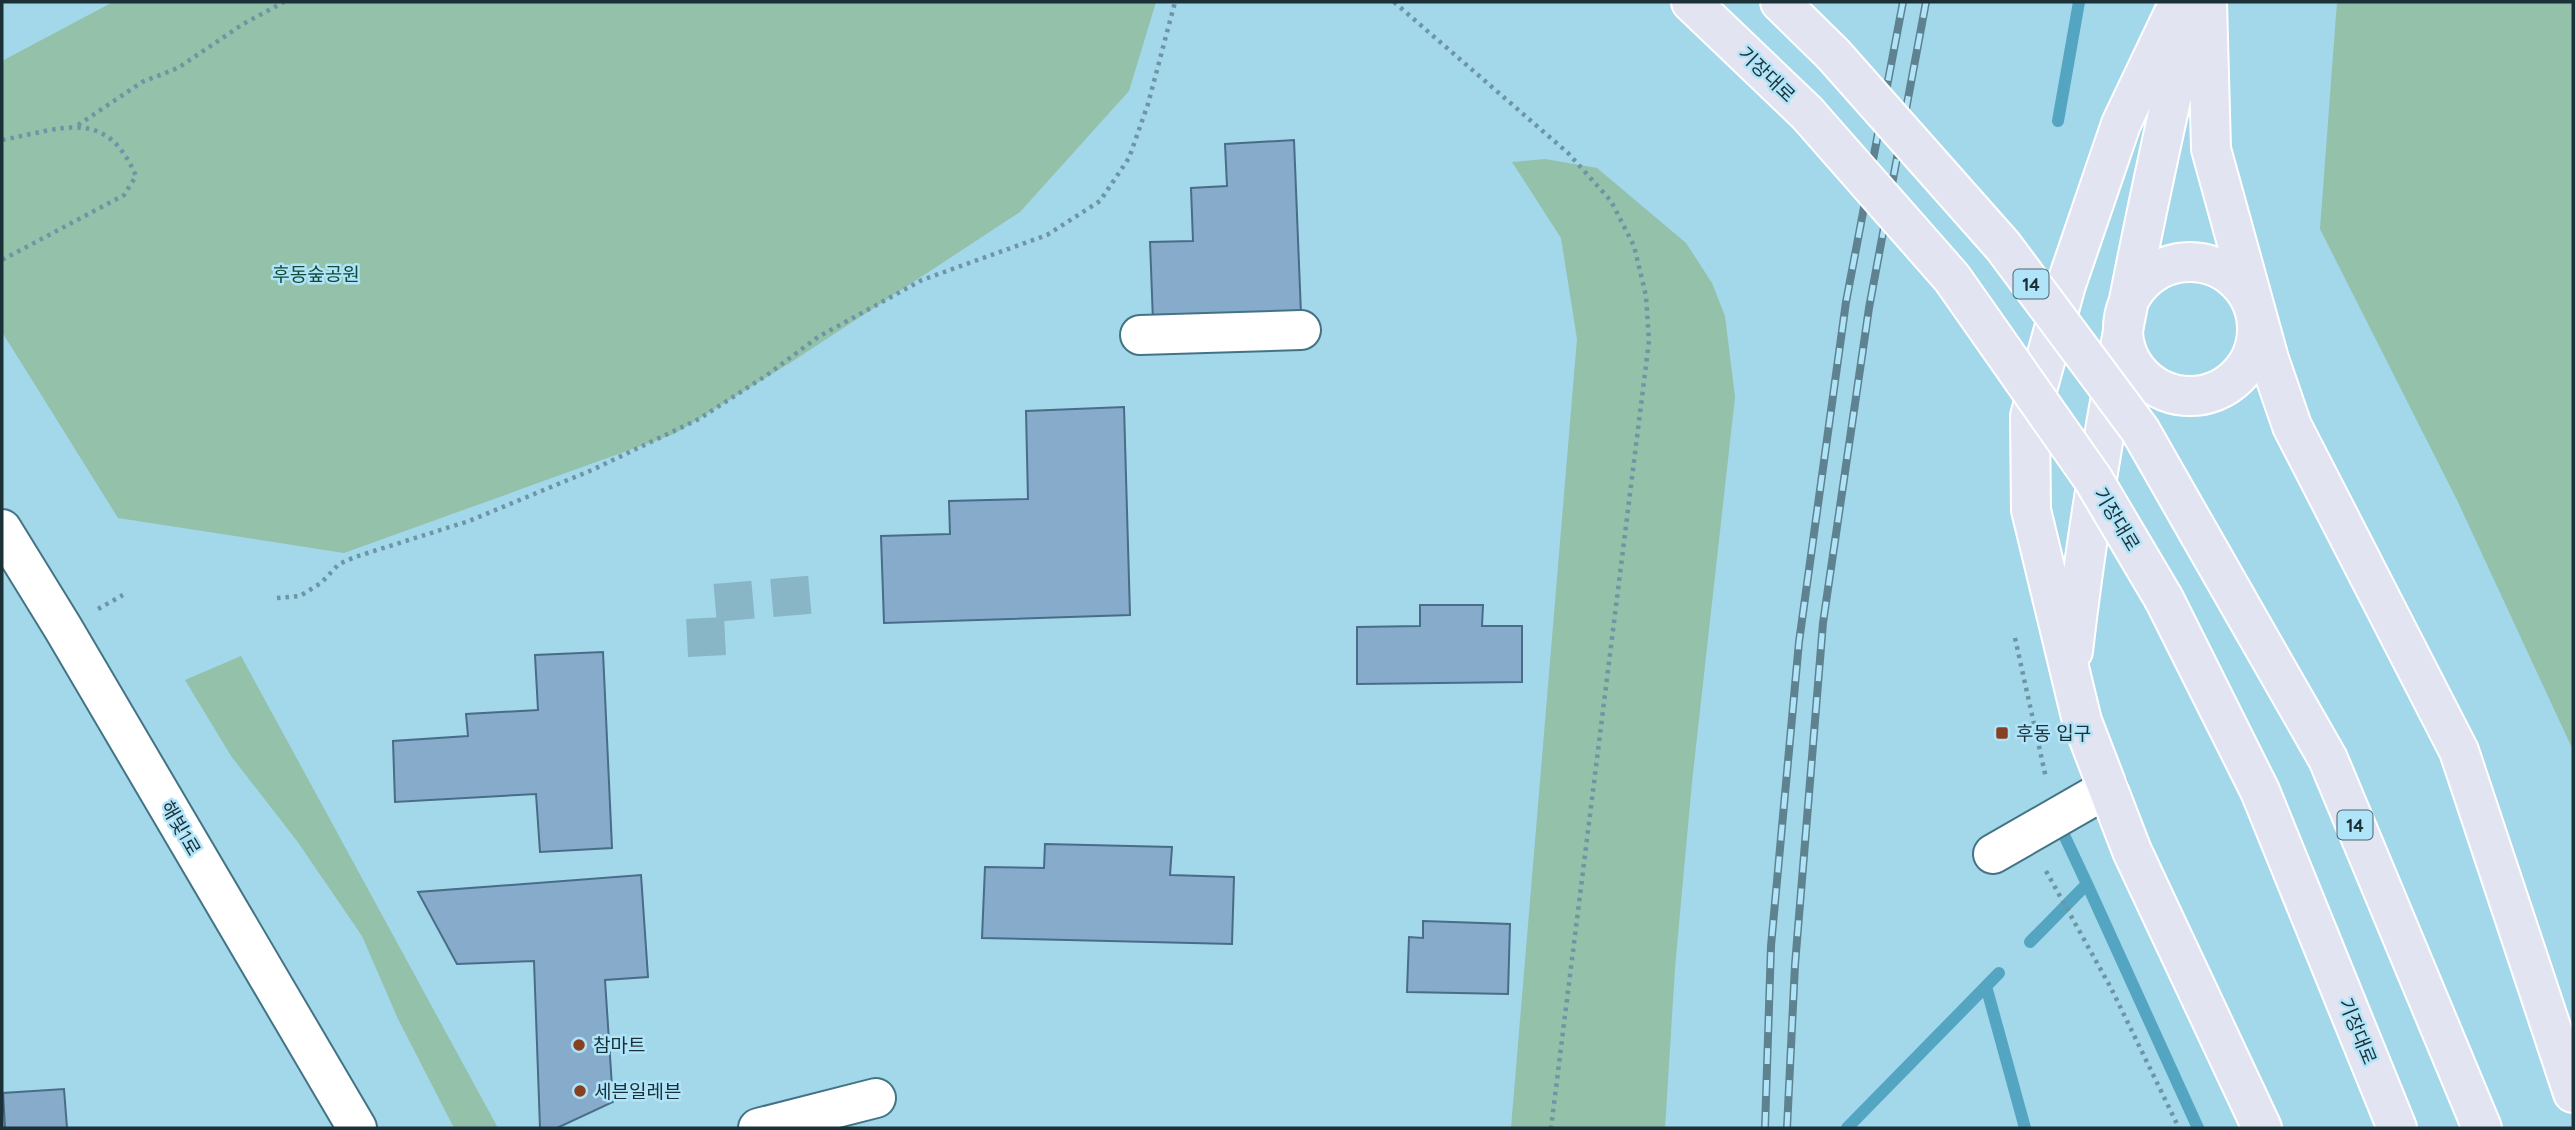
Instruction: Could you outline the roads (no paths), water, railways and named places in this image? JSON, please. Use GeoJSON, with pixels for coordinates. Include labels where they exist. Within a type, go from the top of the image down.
{"type":"FeatureCollection","features":[{"type":"Feature","properties":{"kind":"main road","name":"기장대로"},"geometry":{"type":"LineString","coordinates":[[1691,2],[1807,113],[1952,278],[2093,479],[2164,599],[2260,791],[2398,1128]]}},
{"type":"Feature","properties":{"kind":"main road","name":"14"},"geometry":{"type":"LineString","coordinates":[[1780,2],[1833,54],[2003,246],[2140,430],[2328,759],[2482,1128]]}},
{"type":"Feature","properties":{"kind":"main road"},"geometry":{"type":"LineString","coordinates":[[2179,2],[2121,124],[2066,285],[2030,416],[2031,510],[2082,721],[2132,851],[2262,1128]]}},
{"type":"Feature","properties":{"kind":"main road"},"geometry":{"type":"LineString","coordinates":[[2070,677],[2085,545],[2122,325],[2193,2]]}},
{"type":"Feature","properties":{"kind":"main road"},"geometry":{"type":"LineString","coordinates":[[2207,2],[2211,149],[2254,312],[2292,426],[2459,751],[2573,1093]]}},
{"type":"Feature","properties":{"kind":"main road"},"geometry":{"type":"LineString","coordinates":[[2179,263],[2198,263],[2217,268],[2234,279],[2246,293],[2254,312],[2257,331],[2253,350],[2245,367],[2232,381],[2215,391],[2196,396],[2173,394],[2152,385],[2135,369],[2125,348],[2122,325],[2128,302],[2141,283],[2160,269],[2179,263]]}},
{"type":"Feature","properties":{"kind":"main road"},"geometry":{"type":"LineString","coordinates":[[2104,434],[2135,407],[2173,394]]}},
{"type":"Feature","properties":{"kind":"street"},"geometry":{"type":"LineString","coordinates":[[1140,335],[1301,330]]}},
{"type":"Feature","properties":{"kind":"street","name":"해빛1로"},"geometry":{"type":"LineString","coordinates":[[2,529],[357,1128]]}},
{"type":"Feature","properties":{"kind":"street"},"geometry":{"type":"LineString","coordinates":[[1993,854],[2039,841],[2108,788]]}},
{"type":"Feature","properties":{"kind":"street"},"geometry":{"type":"LineString","coordinates":[[758,1128],[874,1115]]}},
{"type":"Feature","properties":{"kind":"waterway"},"geometry":{"type":"LineString","coordinates":[[2058,121],[2079,2]]}},
{"type":"Feature","properties":{"kind":"waterway"},"geometry":{"type":"LineString","coordinates":[[2030,942],[2087,884],[2064,835]]}},
{"type":"Feature","properties":{"kind":"waterway"},"geometry":{"type":"LineString","coordinates":[[2087,884],[2198,1128]]}},
{"type":"Feature","properties":{"kind":"waterway"},"geometry":{"type":"LineString","coordinates":[[1847,1128],[1999,973]]}},
{"type":"Feature","properties":{"kind":"waterway"},"geometry":{"type":"LineString","coordinates":[[1986,986],[2025,1128]]}},
{"type":"Feature","properties":{"kind":"tunnel"},"geometry":{"type":"LineString","coordinates":[[707,656],[705,616],[714,603],[818,594]]}},
{"type":"Feature","properties":{"kind":"railway"},"geometry":{"type":"LineString","coordinates":[[1765,1128],[1771,946],[1799,642],[1846,302],[1903,2]]}},
{"type":"Feature","properties":{"kind":"railway"},"geometry":{"type":"LineString","coordinates":[[1787,1128],[1795,965],[1823,623],[1869,308],[1926,2]]}},
{"type":"Feature","properties":{"kind":"place","name":"후동 입구"},"geometry":{"type":"Point","coordinates":[2002,733]}},
{"type":"Feature","properties":{"kind":"place","name":"참마트"},"geometry":{"type":"Point","coordinates":[579,1045]}},
{"type":"Feature","properties":{"kind":"place","name":"세븐일레븐"},"geometry":{"type":"Point","coordinates":[580,1091]}},
{"type":"Feature","properties":{"kind":"park label","name":"후동숲공원"},"geometry":{"type":"Point","coordinates":[316,274]}}]}
